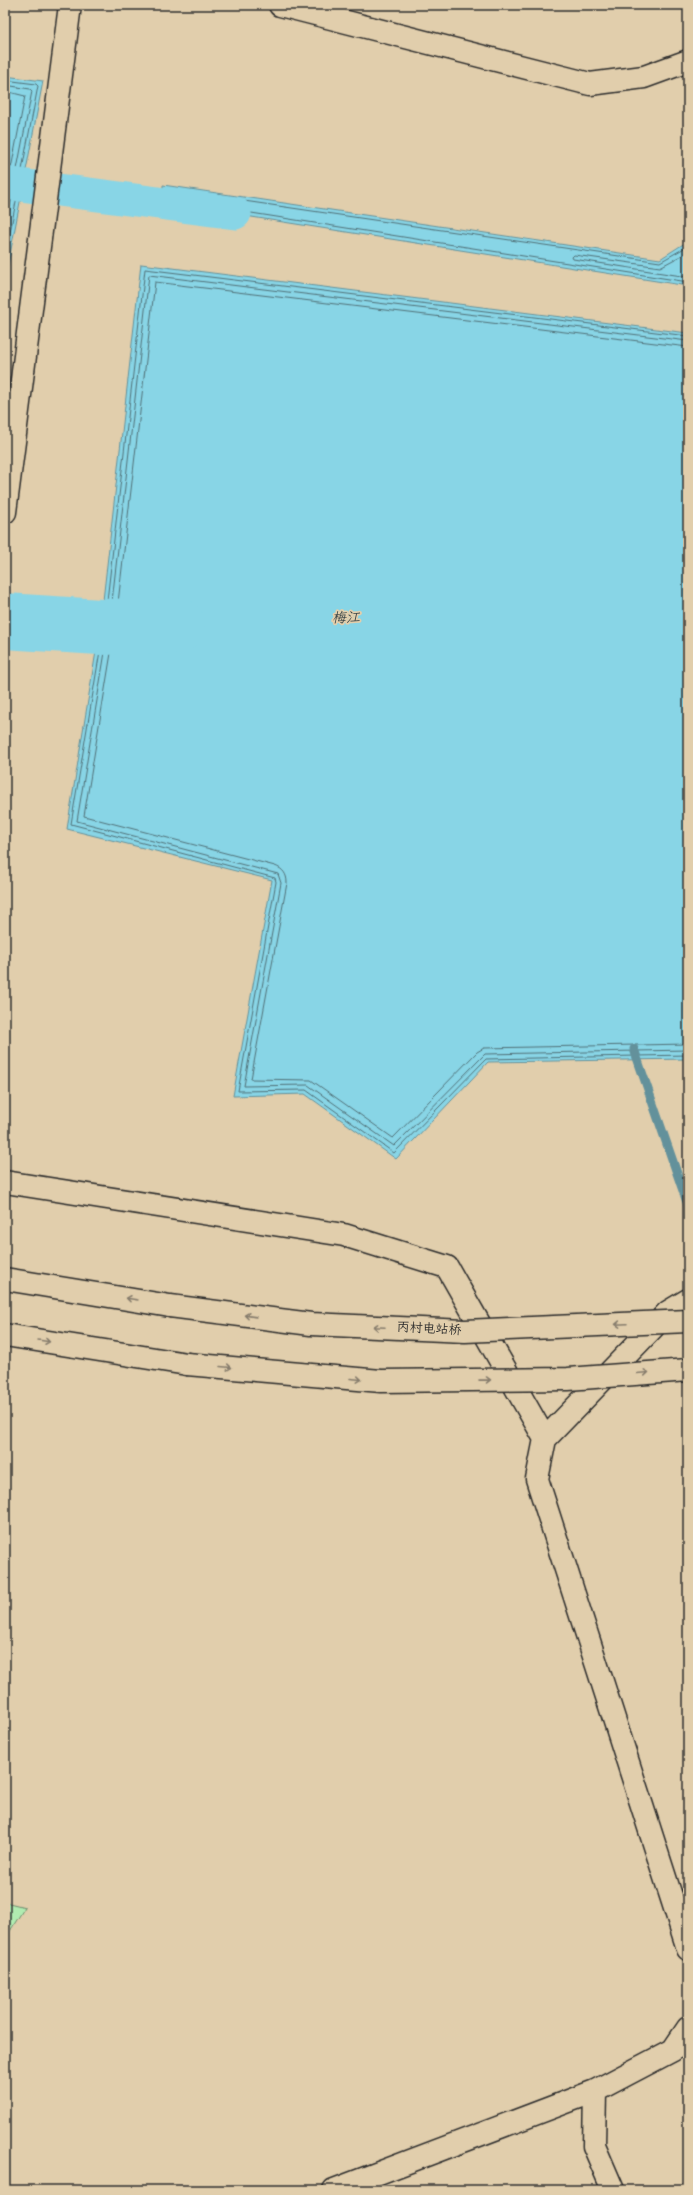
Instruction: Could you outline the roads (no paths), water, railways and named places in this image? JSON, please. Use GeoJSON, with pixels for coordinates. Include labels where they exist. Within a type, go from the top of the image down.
{"type":"FeatureCollection","features":[{"type":"Feature","properties":{"kind":"street"},"geometry":{"type":"LineString","coordinates":[[5,512],[70,5]]}},
{"type":"Feature","properties":{"kind":"street"},"geometry":{"type":"LineString","coordinates":[[280,5],[590,84],[644,77],[688,61]]}},
{"type":"Feature","properties":{"kind":"street"},"geometry":{"type":"LineString","coordinates":[[5,1182],[344,1235],[447,1267],[545,1439]]}},
{"type":"Feature","properties":{"kind":"street","name":"丙村电站桥"},"geometry":{"type":"LineString","coordinates":[[5,1278],[170,1306],[311,1324],[465,1331],[688,1321]]}},
{"type":"Feature","properties":{"kind":"street"},"geometry":{"type":"LineString","coordinates":[[688,1300],[668,1312],[545,1439],[537,1479],[688,1949]]}},
{"type":"Feature","properties":{"kind":"street"},"geometry":{"type":"LineString","coordinates":[[5,1335],[187,1364],[381,1381],[568,1379],[688,1370]]}},
{"type":"Feature","properties":{"kind":"street"},"geometry":{"type":"LineString","coordinates":[[334,2190],[595,2091],[673,2050],[688,2028]]}},
{"type":"Feature","properties":{"kind":"street"},"geometry":{"type":"LineString","coordinates":[[595,2091],[594,2146],[613,2190]]}},
{"type":"Feature","properties":{"kind":"water"},"geometry":{"type":"Polygon","coordinates":[[[5,76],[43,81],[5,281],[5,76]]]}},
{"type":"Feature","properties":{"kind":"water"},"geometry":{"type":"Polygon","coordinates":[[[163,185],[660,259],[688,241],[688,286],[163,203],[163,185]]]}},
{"type":"Feature","properties":{"kind":"water"},"geometry":{"type":"Polygon","coordinates":[[[141,264],[688,333],[688,1059],[488,1062],[396,1159],[305,1094],[233,1096],[272,880],[67,829],[100,627],[141,264]]]}},
{"type":"Feature","properties":{"kind":"waterway"},"geometry":{"type":"LineString","coordinates":[[5,183],[235,213]]}},
{"type":"Feature","properties":{"kind":"waterway","name":"梅江"},"geometry":{"type":"LineString","coordinates":[[5,621],[100,627],[177,625]]}},
{"type":"Feature","properties":{"kind":"waterway"},"geometry":{"type":"LineString","coordinates":[[634,1049],[688,1205]]}}]}
